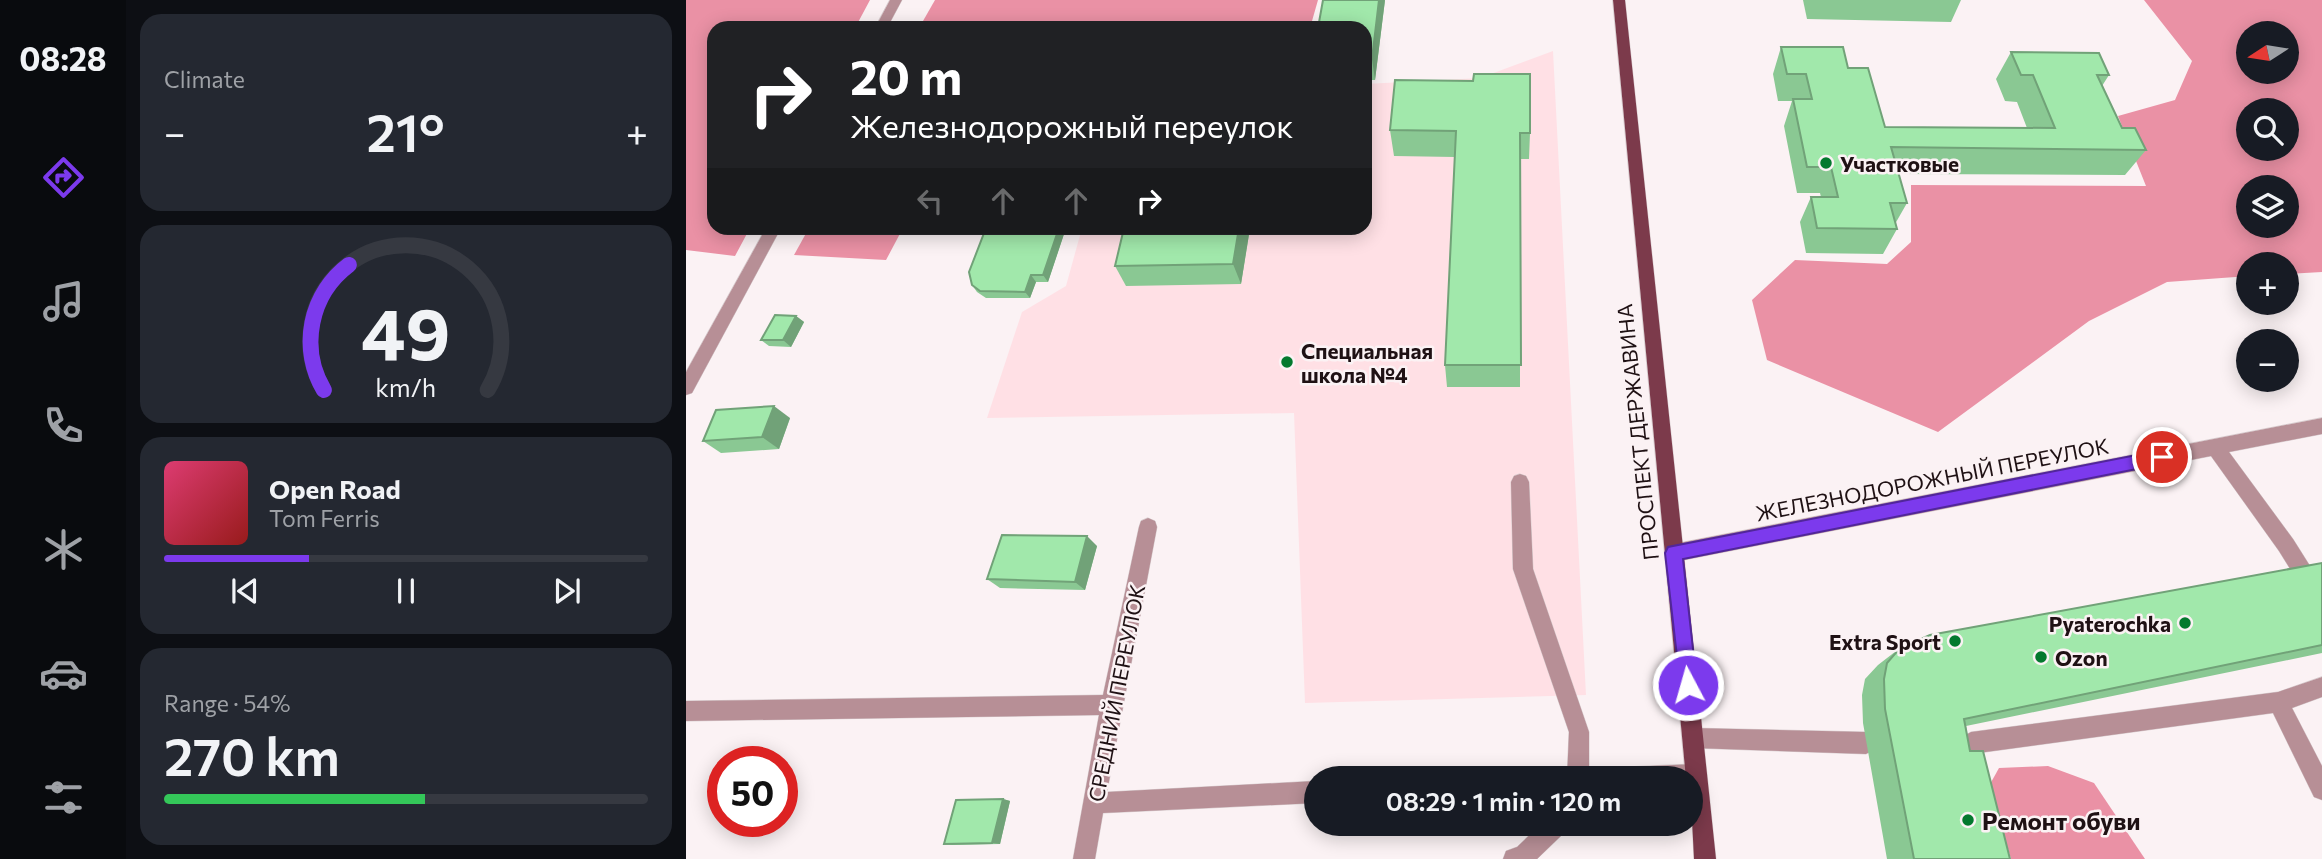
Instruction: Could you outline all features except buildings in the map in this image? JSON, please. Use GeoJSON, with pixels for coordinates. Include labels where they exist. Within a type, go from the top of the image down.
{"type":"FeatureCollection","features":[{"type":"Feature","properties":{"kind":"main road","name":"ПРОСПЕКТ ДЕРЖАВИНА"},"geometry":{"type":"LineString","coordinates":[[1619,0],[1695,766]]}},
{"type":"Feature","properties":{"kind":"main road","name":"ПРОСПЕКТ ДЕРЖАВИНА"},"geometry":{"type":"LineString","coordinates":[[1702,836],[1704,859]]}},
{"type":"Feature","properties":{"kind":"street"},"geometry":{"type":"LineString","coordinates":[[885,21],[896,0]]}},
{"type":"Feature","properties":{"kind":"street"},"geometry":{"type":"LineString","coordinates":[[686,388],[769,235]]}},
{"type":"Feature","properties":{"kind":"street","name":"ЖЕЛЕЗНОДОРОЖНЫЙ ПЕРЕУЛОК"},"geometry":{"type":"LineString","coordinates":[[1674,553],[2322,426]]}},
{"type":"Feature","properties":{"kind":"street"},"geometry":{"type":"LineString","coordinates":[[2214,446],[2286,545],[2322,602]]}},
{"type":"Feature","properties":{"kind":"street"},"geometry":{"type":"LineString","coordinates":[[1520,482],[1523,569],[1578,732],[1578,766]]}},
{"type":"Feature","properties":{"kind":"street","name":"СРЕДНИЙ ПЕРЕУЛОК"},"geometry":{"type":"LineString","coordinates":[[1084,859],[1111,705],[1148,527]]}},
{"type":"Feature","properties":{"kind":"street"},"geometry":{"type":"LineString","coordinates":[[1977,769],[1960,743],[2278,702],[2322,687]]}},
{"type":"Feature","properties":{"kind":"street"},"geometry":{"type":"LineString","coordinates":[[2278,702],[2322,789]]}},
{"type":"Feature","properties":{"kind":"street"},"geometry":{"type":"LineString","coordinates":[[686,712],[1111,705]]}},
{"type":"Feature","properties":{"kind":"street"},"geometry":{"type":"LineString","coordinates":[[1693,738],[1866,743]]}},
{"type":"Feature","properties":{"kind":"street"},"geometry":{"type":"LineString","coordinates":[[1095,803],[1304,793]]}},
{"type":"Feature","properties":{"kind":"street"},"geometry":{"type":"LineString","coordinates":[[1514,859],[1523,857],[1545,836]]}},
{"type":"Feature","properties":{"kind":"shaded area"},"geometry":{"type":"Polygon","coordinates":[[[686,0],[870,0],[859,21],[707,21],[707,235],[746,235],[735,256],[686,250],[686,0]]]}},
{"type":"Feature","properties":{"kind":"shaded area"},"geometry":{"type":"Polygon","coordinates":[[[935,0],[1318,0],[1312,21],[923,21],[935,0]]]}},
{"type":"Feature","properties":{"kind":"shaded area"},"geometry":{"type":"Polygon","coordinates":[[[2144,0],[2322,0],[2322,272],[2299,273],[2299,252],[2236,252],[2236,277],[2167,282],[2089,321],[1938,432],[1767,360],[1752,300],[1795,260],[1887,264],[1911,242],[1911,185],[2146,186],[2118,116],[2175,100],[2192,61],[2144,0]]]}},
{"type":"Feature","properties":{"kind":"shaded area","name":"Специальная школа №4"},"geometry":{"type":"Polygon","coordinates":[[[1553,51],[1586,695],[1305,703],[1294,413],[987,418],[1022,312],[1066,286],[1080,235],[1372,235],[1372,84],[1480,78],[1553,51]]]}},
{"type":"Feature","properties":{"kind":"shaded area"},"geometry":{"type":"Polygon","coordinates":[[[805,235],[899,235],[886,260],[794,255],[805,235]]]}},
{"type":"Feature","properties":{"kind":"shaded area"},"geometry":{"type":"Polygon","coordinates":[[[2048,766],[2094,783],[2145,859],[2011,859],[1989,786],[1999,768],[2048,766]]]}},
{"type":"Feature","properties":{"kind":"place","name":"Участковые"},"geometry":{"type":"Point","coordinates":[1826,163]}},
{"type":"Feature","properties":{"kind":"place","name":"Специальная школа №4"},"geometry":{"type":"Point","coordinates":[1287,362]}},
{"type":"Feature","properties":{"kind":"place","name":"Pyaterochka"},"geometry":{"type":"Point","coordinates":[2185,623]}},
{"type":"Feature","properties":{"kind":"place","name":"Extra Sport"},"geometry":{"type":"Point","coordinates":[1955,641]}},
{"type":"Feature","properties":{"kind":"place","name":"Ozon"},"geometry":{"type":"Point","coordinates":[2041,657]}},
{"type":"Feature","properties":{"kind":"place","name":"Ремонт обуви"},"geometry":{"type":"Point","coordinates":[1968,820]}},
{"type":"Feature","properties":{"kind":"route"},"geometry":{"type":"LineString","coordinates":[[1688,685],[1674,553],[2162,457]]}}]}
